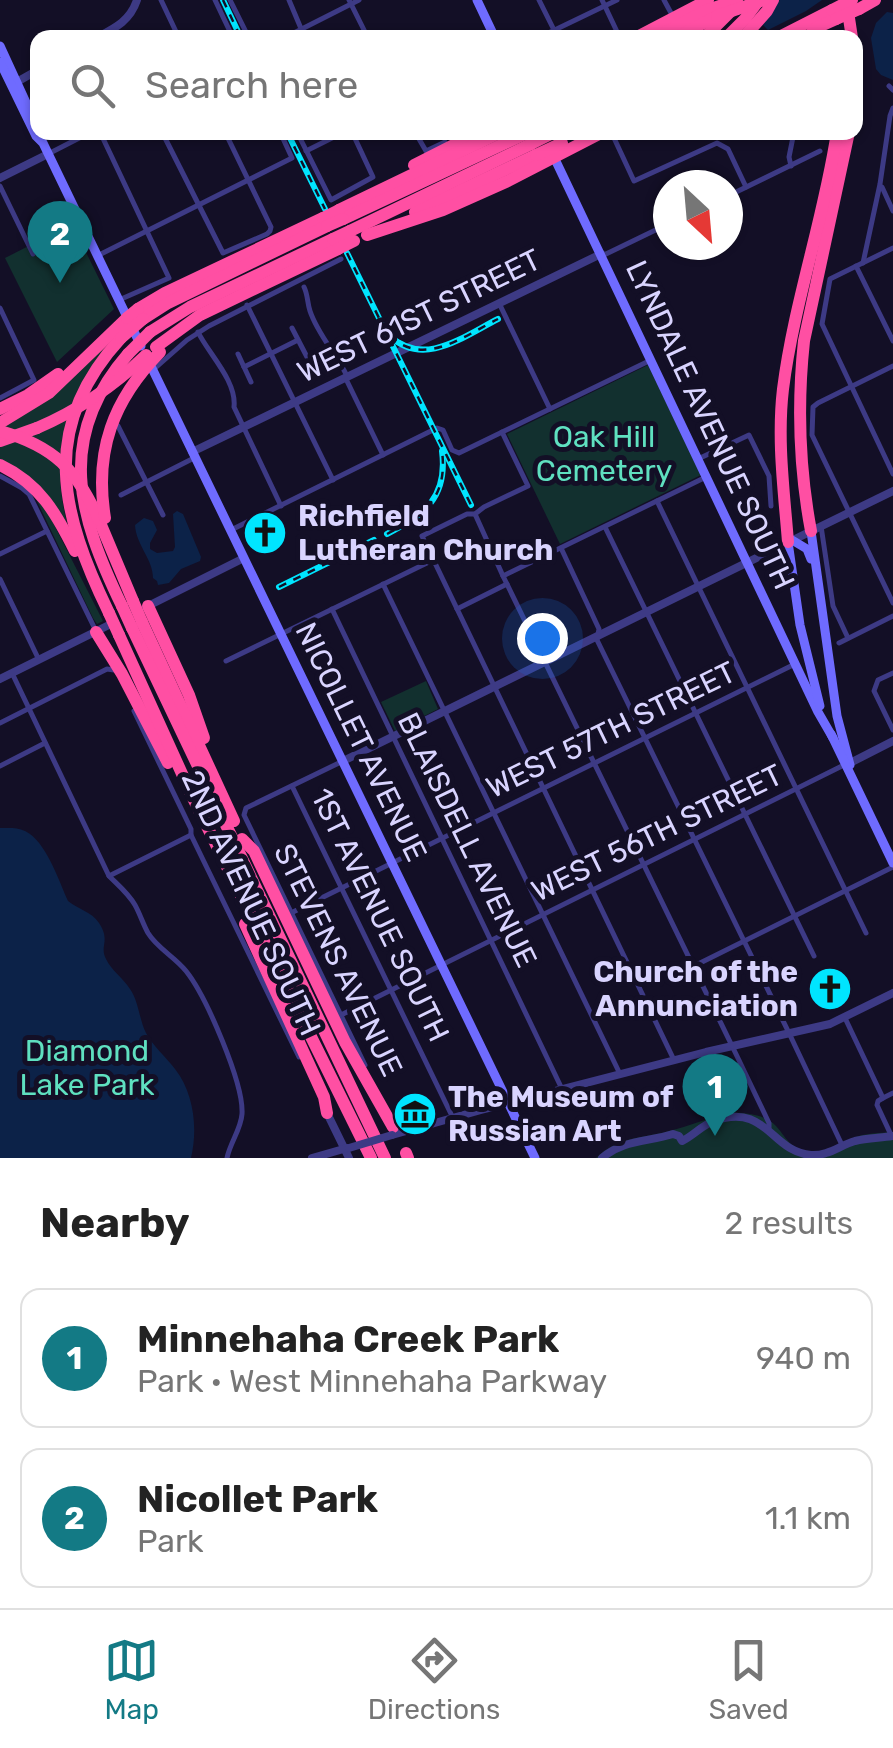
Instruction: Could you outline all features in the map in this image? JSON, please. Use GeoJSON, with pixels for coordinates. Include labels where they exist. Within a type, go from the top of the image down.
{"type":"FeatureCollection","features":[{"type":"Feature","properties":{"kind":"highway"},"geometry":{"type":"LineString","coordinates":[[669,30],[710,9],[762,0]]}},
{"type":"Feature","properties":{"kind":"highway"},"geometry":{"type":"LineString","coordinates":[[734,30],[762,0]]}},
{"type":"Feature","properties":{"kind":"highway"},"geometry":{"type":"LineString","coordinates":[[750,30],[773,0]]}},
{"type":"Feature","properties":{"kind":"highway"},"geometry":{"type":"LineString","coordinates":[[794,30],[844,6],[875,0]]}},
{"type":"Feature","properties":{"kind":"highway"},"geometry":{"type":"LineString","coordinates":[[656,30],[739,1]]}},
{"type":"Feature","properties":{"kind":"highway"},"geometry":{"type":"LineString","coordinates":[[712,30],[739,1]]}},
{"type":"Feature","properties":{"kind":"highway"},"geometry":{"type":"LineString","coordinates":[[814,30],[844,6]]}},
{"type":"Feature","properties":{"kind":"highway"},"geometry":{"type":"LineString","coordinates":[[685,30],[710,9]]}},
{"type":"Feature","properties":{"kind":"highway"},"geometry":{"type":"LineString","coordinates":[[117,606],[90,531],[80,480],[82,454],[96,402],[111,376],[186,323],[217,308],[331,234],[346,220],[482,140]]}},
{"type":"Feature","properties":{"kind":"highway"},"geometry":{"type":"LineString","coordinates":[[346,220],[524,140]]}},
{"type":"Feature","properties":{"kind":"highway"},"geometry":{"type":"LineString","coordinates":[[102,519],[101,476],[109,431],[147,350],[150,332],[190,306],[331,234],[346,220],[524,140]]}},
{"type":"Feature","properties":{"kind":"highway"},"geometry":{"type":"LineString","coordinates":[[346,220],[443,210],[594,140]]}},
{"type":"Feature","properties":{"kind":"highway"},"geometry":{"type":"LineString","coordinates":[[790,541],[781,420],[784,380],[835,140]]}},
{"type":"Feature","properties":{"kind":"highway"},"geometry":{"type":"LineString","coordinates":[[784,494],[793,524],[813,530],[799,448],[800,375],[847,140]]}},
{"type":"Feature","properties":{"kind":"highway"},"geometry":{"type":"LineString","coordinates":[[0,408],[48,382],[165,292],[301,228],[331,234]]}},
{"type":"Feature","properties":{"kind":"highway"},"geometry":{"type":"LineString","coordinates":[[0,423],[49,392],[127,322],[331,234]]}},
{"type":"Feature","properties":{"kind":"highway"},"geometry":{"type":"LineString","coordinates":[[127,322],[80,397],[67,448],[65,474],[74,528],[223,798],[317,1003],[344,1075]]}},
{"type":"Feature","properties":{"kind":"highway"},"geometry":{"type":"LineString","coordinates":[[0,441],[91,402],[122,378],[147,350]]}},
{"type":"Feature","properties":{"kind":"highway"},"geometry":{"type":"LineString","coordinates":[[0,431],[42,446],[72,471],[102,519],[112,546],[117,606]]}},
{"type":"Feature","properties":{"kind":"highway"},"geometry":{"type":"LineString","coordinates":[[3,470],[29,481],[42,496],[98,598],[117,606]]}},
{"type":"Feature","properties":{"kind":"highway"},"geometry":{"type":"LineString","coordinates":[[148,606],[189,696],[224,788],[223,798]]}},
{"type":"Feature","properties":{"kind":"highway"},"geometry":{"type":"LineString","coordinates":[[131,628],[193,798],[371,1158]]}},
{"type":"Feature","properties":{"kind":"highway"},"geometry":{"type":"LineString","coordinates":[[131,628],[384,1158]]}},
{"type":"Feature","properties":{"kind":"highway"},"geometry":{"type":"LineString","coordinates":[[96,632],[178,782],[193,798]]}},
{"type":"Feature","properties":{"kind":"highway"},"geometry":{"type":"LineString","coordinates":[[242,838],[254,851],[394,1132]]}},
{"type":"Feature","properties":{"kind":"highway"},"geometry":{"type":"LineString","coordinates":[[239,892],[240,912],[324,1097],[327,1113]]}},
{"type":"Feature","properties":{"kind":"main road"},"geometry":{"type":"LineString","coordinates":[[477,0],[491,30]]}},
{"type":"Feature","properties":{"kind":"main road"},"geometry":{"type":"LineString","coordinates":[[1,53],[30,122]]}},
{"type":"Feature","properties":{"kind":"main road"},"geometry":{"type":"LineString","coordinates":[[14,83],[30,114]]}},
{"type":"Feature","properties":{"kind":"main road","name":"NICOLLET AVENUE"},"geometry":{"type":"LineString","coordinates":[[42,140],[535,1158]]}},
{"type":"Feature","properties":{"kind":"main road","name":"LYNDALE AVENUE SOUTH"},"geometry":{"type":"LineString","coordinates":[[546,140],[833,738]]}},
{"type":"Feature","properties":{"kind":"main road"},"geometry":{"type":"LineString","coordinates":[[813,530],[838,724],[847,764],[893,865]]}},
{"type":"Feature","properties":{"kind":"main road"},"geometry":{"type":"LineString","coordinates":[[790,541],[807,549],[816,571]]}},
{"type":"Feature","properties":{"kind":"main road"},"geometry":{"type":"LineString","coordinates":[[790,541],[803,642],[818,698],[833,738],[893,853]]}},
{"type":"Feature","properties":{"kind":"street"},"geometry":{"type":"LineString","coordinates":[[110,30],[132,13],[137,0]]}},
{"type":"Feature","properties":{"kind":"street"},"geometry":{"type":"LineString","coordinates":[[161,0],[175,30]]}},
{"type":"Feature","properties":{"kind":"street"},"geometry":{"type":"LineString","coordinates":[[216,0],[229,30]]}},
{"type":"Feature","properties":{"kind":"street"},"geometry":{"type":"LineString","coordinates":[[230,0],[245,30]]}},
{"type":"Feature","properties":{"kind":"street"},"geometry":{"type":"LineString","coordinates":[[288,0],[301,29],[359,0]]}},
{"type":"Feature","properties":{"kind":"street"},"geometry":{"type":"LineString","coordinates":[[539,0],[554,30],[617,0]]}},
{"type":"Feature","properties":{"kind":"street"},"geometry":{"type":"LineString","coordinates":[[664,0],[671,13]]}},
{"type":"Feature","properties":{"kind":"street"},"geometry":{"type":"LineString","coordinates":[[350,2],[364,30]]}},
{"type":"Feature","properties":{"kind":"street"},"geometry":{"type":"LineString","coordinates":[[604,3],[616,30]]}},
{"type":"Feature","properties":{"kind":"street"},"geometry":{"type":"LineString","coordinates":[[14,83],[30,74]]}},
{"type":"Feature","properties":{"kind":"street"},"geometry":{"type":"LineString","coordinates":[[893,108],[880,184],[860,264],[893,341]]}},
{"type":"Feature","properties":{"kind":"street"},"geometry":{"type":"LineString","coordinates":[[33,254],[0,182],[75,140]]}},
{"type":"Feature","properties":{"kind":"street"},"geometry":{"type":"LineString","coordinates":[[104,140],[170,278],[118,300]]}},
{"type":"Feature","properties":{"kind":"street"},"geometry":{"type":"LineString","coordinates":[[166,140],[223,253],[270,231],[271,226],[228,140]]}},
{"type":"Feature","properties":{"kind":"street"},"geometry":{"type":"LineString","coordinates":[[97,256],[292,158],[284,140]]}},
{"type":"Feature","properties":{"kind":"street"},"geometry":{"type":"LineString","coordinates":[[300,140],[329,199],[346,220],[372,173],[356,140]]}},
{"type":"Feature","properties":{"kind":"street"},"geometry":{"type":"LineString","coordinates":[[306,152],[329,140]]}},
{"type":"Feature","properties":{"kind":"street"},"geometry":{"type":"LineString","coordinates":[[420,140],[426,151],[449,140]]}},
{"type":"Feature","properties":{"kind":"street"},"geometry":{"type":"LineString","coordinates":[[614,140],[634,181],[717,142],[728,149],[746,187]]}},
{"type":"Feature","properties":{"kind":"street"},"geometry":{"type":"LineString","coordinates":[[790,166],[792,140]]}},
{"type":"Feature","properties":{"kind":"street"},"geometry":{"type":"LineString","coordinates":[[743,188],[820,151]]}},
{"type":"Feature","properties":{"kind":"street"},"geometry":{"type":"LineString","coordinates":[[880,184],[893,211]]}},
{"type":"Feature","properties":{"kind":"street","name":"WEST 61ST STREET"},"geometry":{"type":"LineString","coordinates":[[193,455],[346,376],[653,231]]}},
{"type":"Feature","properties":{"kind":"street"},"geometry":{"type":"LineString","coordinates":[[153,370],[198,332],[247,306],[331,234]]}},
{"type":"Feature","properties":{"kind":"street"},"geometry":{"type":"LineString","coordinates":[[893,248],[830,279],[822,324],[893,474]]}},
{"type":"Feature","properties":{"kind":"street"},"geometry":{"type":"LineString","coordinates":[[304,287],[309,308],[331,352],[338,358],[383,455]]}},
{"type":"Feature","properties":{"kind":"street"},"geometry":{"type":"LineString","coordinates":[[499,303],[550,409]]}},
{"type":"Feature","properties":{"kind":"street"},"geometry":{"type":"LineString","coordinates":[[247,306],[334,480]]}},
{"type":"Feature","properties":{"kind":"street"},"geometry":{"type":"LineString","coordinates":[[0,308],[34,377],[32,382],[0,398]]}},
{"type":"Feature","properties":{"kind":"street"},"geometry":{"type":"LineString","coordinates":[[292,328],[307,357]]}},
{"type":"Feature","properties":{"kind":"street"},"geometry":{"type":"LineString","coordinates":[[198,332],[220,366],[235,398],[234,407],[281,506]]}},
{"type":"Feature","properties":{"kind":"street"},"geometry":{"type":"LineString","coordinates":[[244,367],[298,340]]}},
{"type":"Feature","properties":{"kind":"street"},"geometry":{"type":"LineString","coordinates":[[238,354],[252,382]]}},
{"type":"Feature","properties":{"kind":"street"},"geometry":{"type":"LineString","coordinates":[[230,530],[437,428],[441,428],[452,450],[459,453],[651,360]]}},
{"type":"Feature","properties":{"kind":"street"},"geometry":{"type":"LineString","coordinates":[[893,366],[812,407],[812,436],[893,603]]}},
{"type":"Feature","properties":{"kind":"street"},"geometry":{"type":"LineString","coordinates":[[118,426],[163,515]]}},
{"type":"Feature","properties":{"kind":"street"},"geometry":{"type":"LineString","coordinates":[[502,432],[528,486],[476,514],[467,514],[422,536],[674,1060]]}},
{"type":"Feature","properties":{"kind":"street"},"geometry":{"type":"LineString","coordinates":[[698,460],[749,436],[770,481],[771,506]]}},
{"type":"Feature","properties":{"kind":"street"},"geometry":{"type":"LineString","coordinates":[[121,495],[193,455]]}},
{"type":"Feature","properties":{"kind":"street"},"geometry":{"type":"LineString","coordinates":[[3,470],[34,504],[96,632]]}},
{"type":"Feature","properties":{"kind":"street"},"geometry":{"type":"LineString","coordinates":[[504,576],[707,477]]}},
{"type":"Feature","properties":{"kind":"street"},"geometry":{"type":"LineString","coordinates":[[292,786],[893,491]]}},
{"type":"Feature","properties":{"kind":"street"},"geometry":{"type":"LineString","coordinates":[[656,502],[866,933]]}},
{"type":"Feature","properties":{"kind":"street"},"geometry":{"type":"LineString","coordinates":[[476,514],[769,1128]]}},
{"type":"Feature","properties":{"kind":"street"},"geometry":{"type":"LineString","coordinates":[[605,527],[814,956]]}},
{"type":"Feature","properties":{"kind":"street"},"geometry":{"type":"LineString","coordinates":[[813,530],[833,606],[848,638]]}},
{"type":"Feature","properties":{"kind":"street"},"geometry":{"type":"LineString","coordinates":[[0,554],[47,531]]}},
{"type":"Feature","properties":{"kind":"street"},"geometry":{"type":"LineString","coordinates":[[561,548],[599,630],[597,640],[842,1146]]}},
{"type":"Feature","properties":{"kind":"street"},"geometry":{"type":"LineString","coordinates":[[0,679],[244,558]]}},
{"type":"Feature","properties":{"kind":"street"},"geometry":{"type":"LineString","coordinates":[[226,661],[433,560]]}},
{"type":"Feature","properties":{"kind":"street"},"geometry":{"type":"LineString","coordinates":[[0,579],[39,660]]}},
{"type":"Feature","properties":{"kind":"street"},"geometry":{"type":"LineString","coordinates":[[383,584],[620,1074]]}},
{"type":"Feature","properties":{"kind":"street"},"geometry":{"type":"LineString","coordinates":[[457,610],[507,584]]}},
{"type":"Feature","properties":{"kind":"street","name":"BLAISDELL AVENUE"},"geometry":{"type":"LineString","coordinates":[[332,610],[562,1089]]}},
{"type":"Feature","properties":{"kind":"street"},"geometry":{"type":"LineString","coordinates":[[839,642],[893,616]]}},
{"type":"Feature","properties":{"kind":"street","name":"WEST 57TH STREET"},"geometry":{"type":"LineString","coordinates":[[291,914],[796,664]]}},
{"type":"Feature","properties":{"kind":"street","name":"2ND AVENUE SOUTH"},"geometry":{"type":"LineString","coordinates":[[29,708],[107,669],[115,671],[191,828],[191,836],[347,1151]]}},
{"type":"Feature","properties":{"kind":"street"},"geometry":{"type":"LineString","coordinates":[[12,673],[109,876],[132,900],[148,934],[188,972],[214,1018],[242,1105],[242,1118],[227,1158]]}},
{"type":"Feature","properties":{"kind":"street"},"geometry":{"type":"LineString","coordinates":[[893,673],[878,680],[874,691],[893,730]]}},
{"type":"Feature","properties":{"kind":"street"},"geometry":{"type":"LineString","coordinates":[[0,723],[29,708]]}},
{"type":"Feature","properties":{"kind":"street","name":"WEST 56TH STREET"},"geometry":{"type":"LineString","coordinates":[[342,1016],[893,742]]}},
{"type":"Feature","properties":{"kind":"street"},"geometry":{"type":"LineString","coordinates":[[0,766],[45,743]]}},
{"type":"Feature","properties":{"kind":"street","name":"STEVENS AVENUE"},"geometry":{"type":"LineString","coordinates":[[292,786],[244,812],[394,1132]]}},
{"type":"Feature","properties":{"kind":"street","name":"1ST AVENUE SOUTH"},"geometry":{"type":"LineString","coordinates":[[292,786],[453,1118]]}},
{"type":"Feature","properties":{"kind":"street"},"geometry":{"type":"LineString","coordinates":[[109,876],[191,836]]}},
{"type":"Feature","properties":{"kind":"street"},"geometry":{"type":"LineString","coordinates":[[694,966],[893,865]]}},
{"type":"Feature","properties":{"kind":"street"},"geometry":{"type":"LineString","coordinates":[[312,1158],[347,1151],[394,1132],[830,1024],[893,994]]}},
{"type":"Feature","properties":{"kind":"street"},"geometry":{"type":"LineString","coordinates":[[845,1018],[883,1098]]}},
{"type":"Feature","properties":{"kind":"street"},"geometry":{"type":"LineString","coordinates":[[602,1158],[627,1143],[673,1134],[682,1141],[724,1118],[745,1118],[769,1128],[790,1149],[807,1155],[826,1154],[854,1142],[892,1136],[877,1106],[878,1100],[893,1093]]}},
{"type":"Feature","properties":{"kind":"street"},"geometry":{"type":"LineString","coordinates":[[394,1132],[408,1156]]}},
{"type":"Feature","properties":{"kind":"green space"},"geometry":{"type":"Polygon","coordinates":[[[72,224],[114,309],[57,362],[5,258],[72,224]]]}},
{"type":"Feature","properties":{"kind":"green space"},"geometry":{"type":"Polygon","coordinates":[[[106,346],[79,390],[64,434],[60,480],[69,531],[51,501],[0,462],[0,425],[106,346]]]}},
{"type":"Feature","properties":{"kind":"green space","name":"Oak Hill Cemetery"},"geometry":{"type":"Polygon","coordinates":[[[648,365],[701,475],[560,544],[507,434],[648,365]]]}},
{"type":"Feature","properties":{"kind":"green space"},"geometry":{"type":"Polygon","coordinates":[[[27,487],[47,511],[103,621],[97,624],[93,618],[27,487]]]}},
{"type":"Feature","properties":{"kind":"green space"},"geometry":{"type":"Polygon","coordinates":[[[426,681],[438,709],[395,731],[381,702],[426,681]]]}},
{"type":"Feature","properties":{"kind":"green space"},"geometry":{"type":"Polygon","coordinates":[[[730,1113],[767,1119],[792,1144],[813,1152],[862,1135],[893,1132],[893,1158],[596,1158],[622,1142],[730,1113]]]}},
{"type":"Feature","properties":{"kind":"water"},"geometry":{"type":"Polygon","coordinates":[[[779,0],[822,0],[768,30],[763,25],[779,0]]]}},
{"type":"Feature","properties":{"kind":"water"},"geometry":{"type":"Polygon","coordinates":[[[887,12],[893,13],[893,80],[876,69],[871,38],[876,23],[887,12]]]}},
{"type":"Feature","properties":{"kind":"water"},"geometry":{"type":"Polygon","coordinates":[[[173,514],[183,514],[200,561],[181,569],[169,583],[158,585],[135,525],[144,518],[153,521],[157,530],[150,549],[157,553],[173,551],[173,514]]]}},
{"type":"Feature","properties":{"kind":"water","name":"Diamond Lake Park"},"geometry":{"type":"Polygon","coordinates":[[[0,828],[19,829],[33,836],[51,862],[68,901],[99,923],[106,959],[133,994],[149,1038],[186,1089],[194,1123],[191,1158],[0,1158],[0,828]]]}},
{"type":"Feature","properties":{"kind":"railway"},"geometry":{"type":"LineString","coordinates":[[223,0],[237,30]]}},
{"type":"Feature","properties":{"kind":"railway"},"geometry":{"type":"LineString","coordinates":[[291,140],[325,209]]}},
{"type":"Feature","properties":{"kind":"railway"},"geometry":{"type":"LineString","coordinates":[[347,253],[471,505]]}},
{"type":"Feature","properties":{"kind":"railway"},"geometry":{"type":"LineString","coordinates":[[390,336],[403,345],[430,349],[458,340],[498,319]]}},
{"type":"Feature","properties":{"kind":"railway"},"geometry":{"type":"LineString","coordinates":[[387,534],[431,503],[441,481],[442,451]]}},
{"type":"Feature","properties":{"kind":"railway"},"geometry":{"type":"LineString","coordinates":[[279,587],[374,540]]}},
{"type":"Feature","properties":{"kind":"place","name":"Nicollet Park"},"geometry":{"type":"Point","coordinates":[60,283]}},
{"type":"Feature","properties":{"kind":"place","name":"Richfield Lutheran Church"},"geometry":{"type":"Point","coordinates":[265,533]}},
{"type":"Feature","properties":{"kind":"place","name":"Church of the Annunciation"},"geometry":{"type":"Point","coordinates":[830,989]}},
{"type":"Feature","properties":{"kind":"place","name":"The Museum of Russian Art"},"geometry":{"type":"Point","coordinates":[415,1114]}},
{"type":"Feature","properties":{"kind":"place","name":"Minnehaha Creek Park"},"geometry":{"type":"Point","coordinates":[715,1136]}}]}
